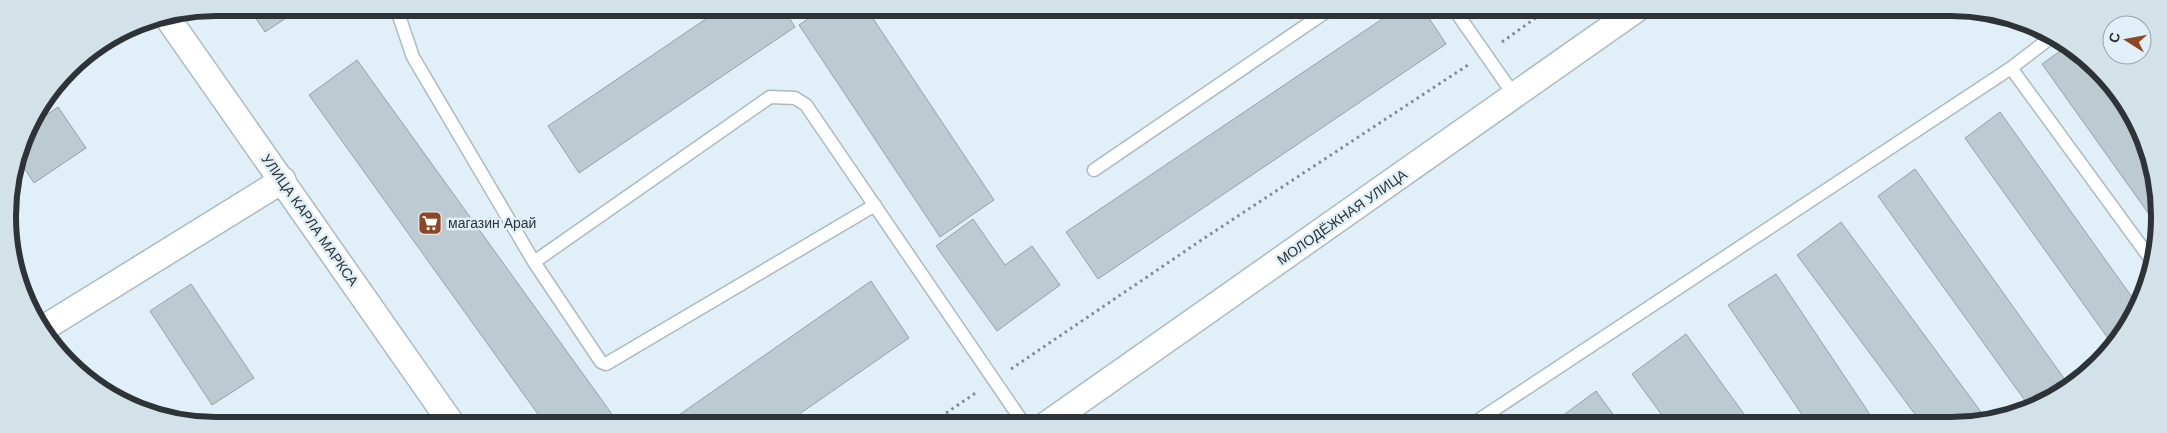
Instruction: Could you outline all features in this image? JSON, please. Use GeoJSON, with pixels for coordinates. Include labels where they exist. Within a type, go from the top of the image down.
{"type":"FeatureCollection","features":[{"type":"Feature","properties":{"kind":"street","name":"МОЛОДЁЖНАЯ УЛИЦА"},"geometry":{"type":"LineString","coordinates":[[1057,417],[1627,16]]}},
{"type":"Feature","properties":{"kind":"street","name":"УЛИЦА КАРЛА МАРКСА"},"geometry":{"type":"LineString","coordinates":[[170,22],[447,417]]}},
{"type":"Feature","properties":{"kind":"street"},"geometry":{"type":"LineString","coordinates":[[48,325],[283,180]]}},
{"type":"Feature","properties":{"kind":"lane"},"geometry":{"type":"LineString","coordinates":[[399,16],[413,57],[534,262],[601,362],[606,364],[875,205]]}},
{"type":"Feature","properties":{"kind":"lane"},"geometry":{"type":"LineString","coordinates":[[1094,170],[1320,16]]}},
{"type":"Feature","properties":{"kind":"lane"},"geometry":{"type":"LineString","coordinates":[[1459,16],[1514,95]]}},
{"type":"Feature","properties":{"kind":"lane"},"geometry":{"type":"LineString","coordinates":[[1483,417],[2011,68],[2047,41]]}},
{"type":"Feature","properties":{"kind":"lane"},"geometry":{"type":"LineString","coordinates":[[2011,68],[2147,254]]}},
{"type":"Feature","properties":{"kind":"lane"},"geometry":{"type":"LineString","coordinates":[[534,262],[770,97],[795,98],[806,105],[1019,417]]}},
{"type":"Feature","properties":{"kind":"path"},"geometry":{"type":"LineString","coordinates":[[940,417],[1203,239],[1486,54],[1538,16]]}},
{"type":"Feature","properties":{"kind":"building"},"geometry":{"type":"Polygon","coordinates":[[[254,16],[289,16],[265,32],[254,16]]]}},
{"type":"Feature","properties":{"kind":"building"},"geometry":{"type":"Polygon","coordinates":[[[710,16],[788,16],[795,27],[579,173],[548,126],[710,16]]]}},
{"type":"Feature","properties":{"kind":"building"},"geometry":{"type":"Polygon","coordinates":[[[812,16],[871,16],[994,200],[940,237],[799,25],[812,16]]]}},
{"type":"Feature","properties":{"kind":"building"},"geometry":{"type":"Polygon","coordinates":[[[1387,16],[1428,16],[1446,44],[1098,279],[1066,232],[1387,16]]]}},
{"type":"Feature","properties":{"kind":"building"},"geometry":{"type":"Polygon","coordinates":[[[2062,50],[2083,66],[2101,84],[2117,105],[2136,140],[2144,165],[2149,190],[2151,217],[2042,64],[2062,50]]]}},
{"type":"Feature","properties":{"kind":"building"},"geometry":{"type":"Polygon","coordinates":[[[357,60],[614,417],[540,417],[309,95],[357,60]]]}},
{"type":"Feature","properties":{"kind":"building"},"geometry":{"type":"Polygon","coordinates":[[[58,107],[86,148],[34,183],[23,166],[31,140],[42,118],[58,107]]]}},
{"type":"Feature","properties":{"kind":"building"},"geometry":{"type":"Polygon","coordinates":[[[2000,112],[2133,299],[2124,317],[2108,339],[1965,138],[2000,112]]]}},
{"type":"Feature","properties":{"kind":"building"},"geometry":{"type":"Polygon","coordinates":[[[1915,169],[2065,380],[2026,402],[1878,196],[1915,169]]]}},
{"type":"Feature","properties":{"kind":"building"},"geometry":{"type":"Polygon","coordinates":[[[973,219],[1005,265],[1032,246],[1060,285],[997,331],[936,246],[973,219]]]}},
{"type":"Feature","properties":{"kind":"building"},"geometry":{"type":"Polygon","coordinates":[[[1841,222],[1983,414],[1917,417],[1797,255],[1841,222]]]}},
{"type":"Feature","properties":{"kind":"building"},"geometry":{"type":"Polygon","coordinates":[[[1776,274],[1872,417],[1804,417],[1728,305],[1776,274]]]}},
{"type":"Feature","properties":{"kind":"building"},"geometry":{"type":"Polygon","coordinates":[[[871,281],[909,338],[795,417],[676,417],[871,281]]]}},
{"type":"Feature","properties":{"kind":"building"},"geometry":{"type":"Polygon","coordinates":[[[191,284],[254,378],[212,405],[150,311],[191,284]]]}},
{"type":"Feature","properties":{"kind":"building"},"geometry":{"type":"Polygon","coordinates":[[[1686,334],[1746,417],[1663,417],[1632,374],[1686,334]]]}},
{"type":"Feature","properties":{"kind":"building"},"geometry":{"type":"Polygon","coordinates":[[[1596,391],[1615,417],[1561,417],[1596,391]]]}},
{"type":"Feature","properties":{"kind":"place","name":"магазин Арай"},"geometry":{"type":"Point","coordinates":[430,223]}}]}
